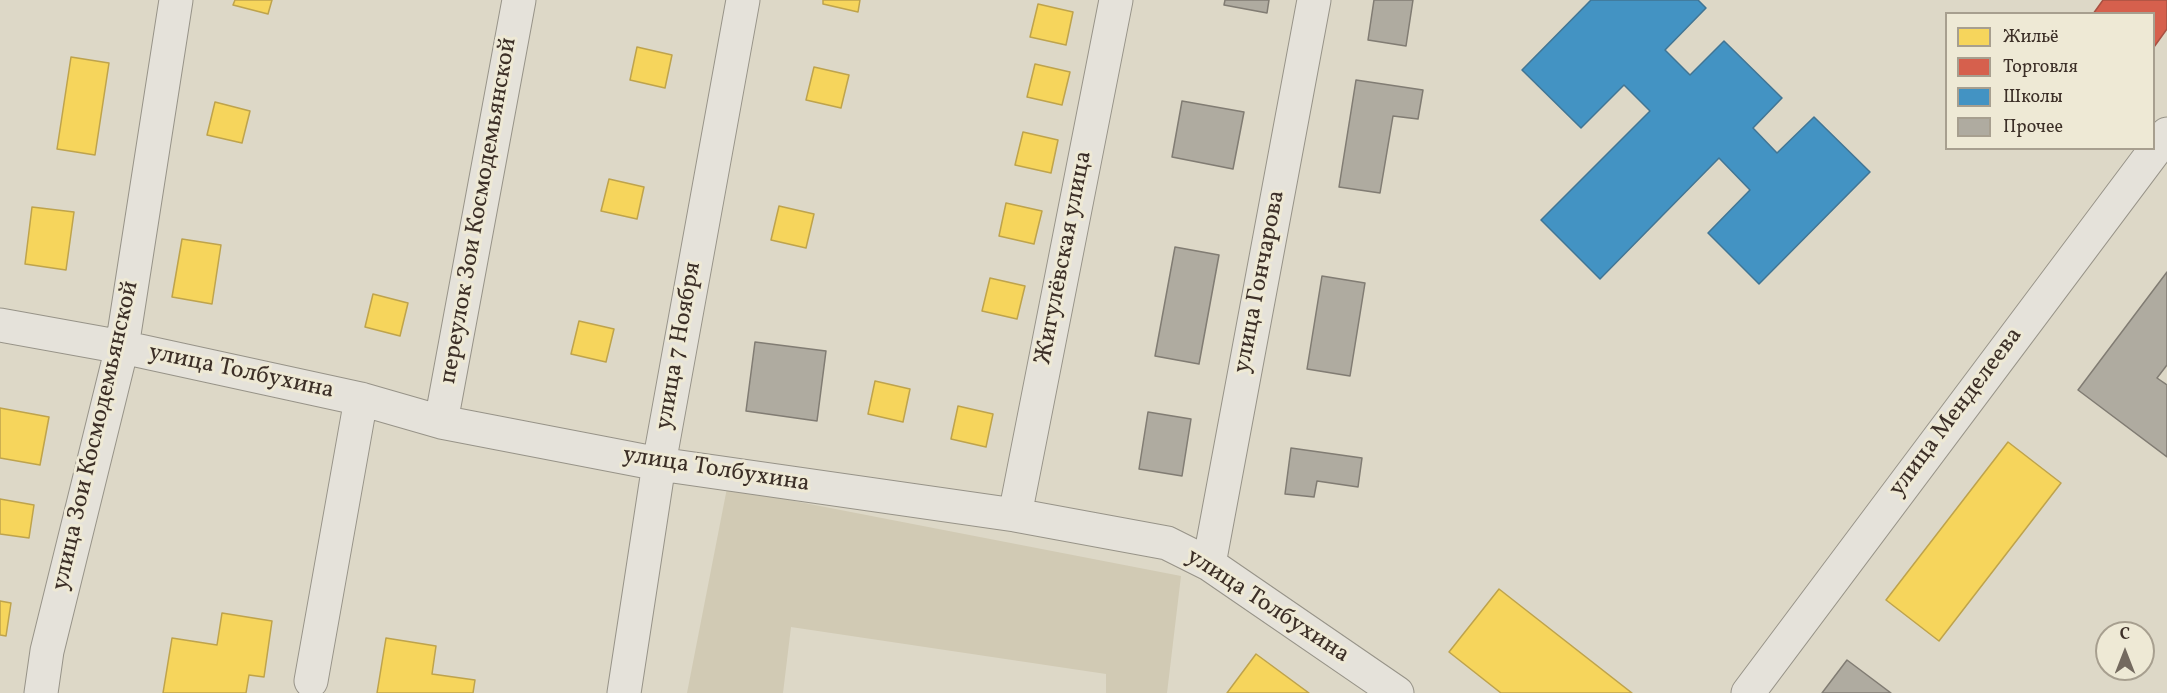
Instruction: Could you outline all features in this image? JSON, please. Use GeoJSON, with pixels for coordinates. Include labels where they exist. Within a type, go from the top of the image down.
{"type":"FeatureCollection","features":[{"type":"Feature","properties":{"kind":"street","name":"улица Зои Космодемьянской"},"geometry":{"type":"LineString","coordinates":[[41,693],[47,651],[122,347],[176,0]]}},
{"type":"Feature","properties":{"kind":"street","name":"переулок Зои Космодемьянской"},"geometry":{"type":"LineString","coordinates":[[441,422],[519,0]]}},
{"type":"Feature","properties":{"kind":"street","name":"улица 7 Ноября"},"geometry":{"type":"LineString","coordinates":[[624,693],[659,464],[743,0]]}},
{"type":"Feature","properties":{"kind":"street","name":"Жигулёвская улица"},"geometry":{"type":"LineString","coordinates":[[1015,515],[1116,0]]}},
{"type":"Feature","properties":{"kind":"street","name":"улица Гончарова"},"geometry":{"type":"LineString","coordinates":[[1209,564],[1314,0]]}},
{"type":"Feature","properties":{"kind":"street","name":"улица Менделеева"},"geometry":{"type":"LineString","coordinates":[[1748,693],[2167,134]]}},
{"type":"Feature","properties":{"kind":"street","name":"улица Толбухина"},"geometry":{"type":"LineString","coordinates":[[0,325],[122,347],[361,399],[441,422],[659,464],[1015,515],[1167,543],[1209,564],[1396,693]]}},
{"type":"Feature","properties":{"kind":"street"},"geometry":{"type":"LineString","coordinates":[[311,681],[361,399]]}},
{"type":"Feature","properties":{"kind":"shaded area"},"geometry":{"type":"Polygon","coordinates":[[[727,488],[1181,576],[1167,693],[1106,693],[1106,674],[791,627],[783,693],[687,693],[727,488]]]}},
{"type":"Feature","properties":{"kind":"building: Жильё"},"geometry":{"type":"Polygon","coordinates":[[[235,0],[272,0],[268,14],[233,5],[235,0]]]}},
{"type":"Feature","properties":{"kind":"building: Жильё"},"geometry":{"type":"Polygon","coordinates":[[[823,0],[860,0],[858,12],[823,4],[823,0]]]}},
{"type":"Feature","properties":{"kind":"building: Жильё"},"geometry":{"type":"Polygon","coordinates":[[[1038,4],[1073,12],[1066,45],[1030,37],[1038,4]]]}},
{"type":"Feature","properties":{"kind":"building: Жильё"},"geometry":{"type":"Polygon","coordinates":[[[637,47],[672,55],[665,88],[630,80],[637,47]]]}},
{"type":"Feature","properties":{"kind":"building: Жильё"},"geometry":{"type":"Polygon","coordinates":[[[71,57],[109,63],[95,155],[57,149],[71,57]]]}},
{"type":"Feature","properties":{"kind":"building: Жильё"},"geometry":{"type":"Polygon","coordinates":[[[1035,64],[1070,72],[1062,105],[1027,97],[1035,64]]]}},
{"type":"Feature","properties":{"kind":"building: Жильё"},"geometry":{"type":"Polygon","coordinates":[[[814,67],[849,75],[841,108],[806,100],[814,67]]]}},
{"type":"Feature","properties":{"kind":"building: Жильё"},"geometry":{"type":"Polygon","coordinates":[[[215,102],[250,111],[242,143],[207,135],[215,102]]]}},
{"type":"Feature","properties":{"kind":"building: Жильё"},"geometry":{"type":"Polygon","coordinates":[[[1023,132],[1058,140],[1051,173],[1015,165],[1023,132]]]}},
{"type":"Feature","properties":{"kind":"building: Жильё"},"geometry":{"type":"Polygon","coordinates":[[[609,179],[644,187],[637,219],[601,211],[609,179]]]}},
{"type":"Feature","properties":{"kind":"building: Жильё"},"geometry":{"type":"Polygon","coordinates":[[[1006,203],[1042,211],[1034,244],[999,236],[1006,203]]]}},
{"type":"Feature","properties":{"kind":"building: Жильё"},"geometry":{"type":"Polygon","coordinates":[[[779,206],[814,214],[806,248],[771,240],[779,206]]]}},
{"type":"Feature","properties":{"kind":"building: Жильё"},"geometry":{"type":"Polygon","coordinates":[[[32,207],[74,212],[66,270],[25,264],[32,207]]]}},
{"type":"Feature","properties":{"kind":"building: Жильё"},"geometry":{"type":"Polygon","coordinates":[[[182,239],[221,245],[212,304],[172,297],[182,239]]]}},
{"type":"Feature","properties":{"kind":"building: Жильё"},"geometry":{"type":"Polygon","coordinates":[[[990,278],[1025,286],[1017,319],[982,311],[990,278]]]}},
{"type":"Feature","properties":{"kind":"building: Жильё"},"geometry":{"type":"Polygon","coordinates":[[[373,294],[408,303],[400,336],[365,327],[373,294]]]}},
{"type":"Feature","properties":{"kind":"building: Жильё"},"geometry":{"type":"Polygon","coordinates":[[[579,321],[614,329],[606,362],[571,354],[579,321]]]}},
{"type":"Feature","properties":{"kind":"building: Жильё"},"geometry":{"type":"Polygon","coordinates":[[[875,381],[910,389],[903,422],[868,414],[875,381]]]}},
{"type":"Feature","properties":{"kind":"building: Жильё"},"geometry":{"type":"Polygon","coordinates":[[[958,406],[993,414],[986,447],[951,439],[958,406]]]}},
{"type":"Feature","properties":{"kind":"building: Жильё"},"geometry":{"type":"Polygon","coordinates":[[[0,408],[49,417],[40,465],[0,458],[0,408]]]}},
{"type":"Feature","properties":{"kind":"building: Жильё"},"geometry":{"type":"Polygon","coordinates":[[[2008,442],[2061,483],[1939,641],[1886,600],[2008,442]]]}},
{"type":"Feature","properties":{"kind":"building: Жильё"},"geometry":{"type":"Polygon","coordinates":[[[0,499],[34,505],[29,538],[0,534],[0,499]]]}},
{"type":"Feature","properties":{"kind":"building: Жильё"},"geometry":{"type":"Polygon","coordinates":[[[1499,589],[1632,693],[1501,693],[1449,652],[1499,589]]]}},
{"type":"Feature","properties":{"kind":"building: Жильё"},"geometry":{"type":"Polygon","coordinates":[[[0,601],[11,603],[6,636],[0,635],[0,601]]]}},
{"type":"Feature","properties":{"kind":"building: Жильё"},"geometry":{"type":"Polygon","coordinates":[[[222,613],[272,621],[264,677],[249,675],[246,693],[163,693],[172,638],[217,645],[222,613]]]}},
{"type":"Feature","properties":{"kind":"building: Жильё"},"geometry":{"type":"Polygon","coordinates":[[[386,638],[436,646],[432,674],[475,680],[473,693],[377,693],[386,638]]]}},
{"type":"Feature","properties":{"kind":"building: Жильё"},"geometry":{"type":"Polygon","coordinates":[[[1256,654],[1309,693],[1227,693],[1256,654]]]}},
{"type":"Feature","properties":{"kind":"building: Торговля"},"geometry":{"type":"Polygon","coordinates":[[[2103,0],[2167,0],[2167,29],[2155,46],[2155,12],[2094,12],[2103,0]]]}},
{"type":"Feature","properties":{"kind":"building: Школы"},"geometry":{"type":"Polygon","coordinates":[[[1591,0],[1698,0],[1706,8],[1665,50],[1690,75],[1724,41],[1782,98],[1753,128],[1777,153],[1814,117],[1870,172],[1759,284],[1708,233],[1750,190],[1719,158],[1600,279],[1541,220],[1650,111],[1624,85],[1581,128],[1522,70],[1591,0]]]}},
{"type":"Feature","properties":{"kind":"building: Прочее"},"geometry":{"type":"Polygon","coordinates":[[[1225,0],[1269,0],[1267,13],[1224,5],[1225,0]]]}},
{"type":"Feature","properties":{"kind":"building: Прочее"},"geometry":{"type":"Polygon","coordinates":[[[1374,0],[1413,0],[1406,46],[1368,40],[1374,0]]]}},
{"type":"Feature","properties":{"kind":"building: Прочее"},"geometry":{"type":"Polygon","coordinates":[[[1356,80],[1423,90],[1418,119],[1393,116],[1380,193],[1339,187],[1356,80]]]}},
{"type":"Feature","properties":{"kind":"building: Прочее"},"geometry":{"type":"Polygon","coordinates":[[[1182,101],[1244,112],[1233,169],[1172,157],[1182,101]]]}},
{"type":"Feature","properties":{"kind":"building: Прочее"},"geometry":{"type":"Polygon","coordinates":[[[1175,247],[1219,255],[1199,364],[1155,356],[1175,247]]]}},
{"type":"Feature","properties":{"kind":"building: Прочее"},"geometry":{"type":"Polygon","coordinates":[[[2167,272],[2167,365],[2157,378],[2167,385],[2167,457],[2078,390],[2167,272]]]}},
{"type":"Feature","properties":{"kind":"building: Прочее"},"geometry":{"type":"Polygon","coordinates":[[[1322,276],[1365,283],[1350,376],[1307,369],[1322,276]]]}},
{"type":"Feature","properties":{"kind":"building: Прочее"},"geometry":{"type":"Polygon","coordinates":[[[755,342],[826,351],[817,421],[746,411],[755,342]]]}},
{"type":"Feature","properties":{"kind":"building: Прочее"},"geometry":{"type":"Polygon","coordinates":[[[1148,412],[1191,419],[1182,476],[1139,469],[1148,412]]]}},
{"type":"Feature","properties":{"kind":"building: Прочее"},"geometry":{"type":"Polygon","coordinates":[[[1291,448],[1362,458],[1358,487],[1317,481],[1314,497],[1285,494],[1291,448]]]}},
{"type":"Feature","properties":{"kind":"building: Прочее"},"geometry":{"type":"Polygon","coordinates":[[[1847,660],[1891,693],[1822,693],[1847,660]]]}}]}
